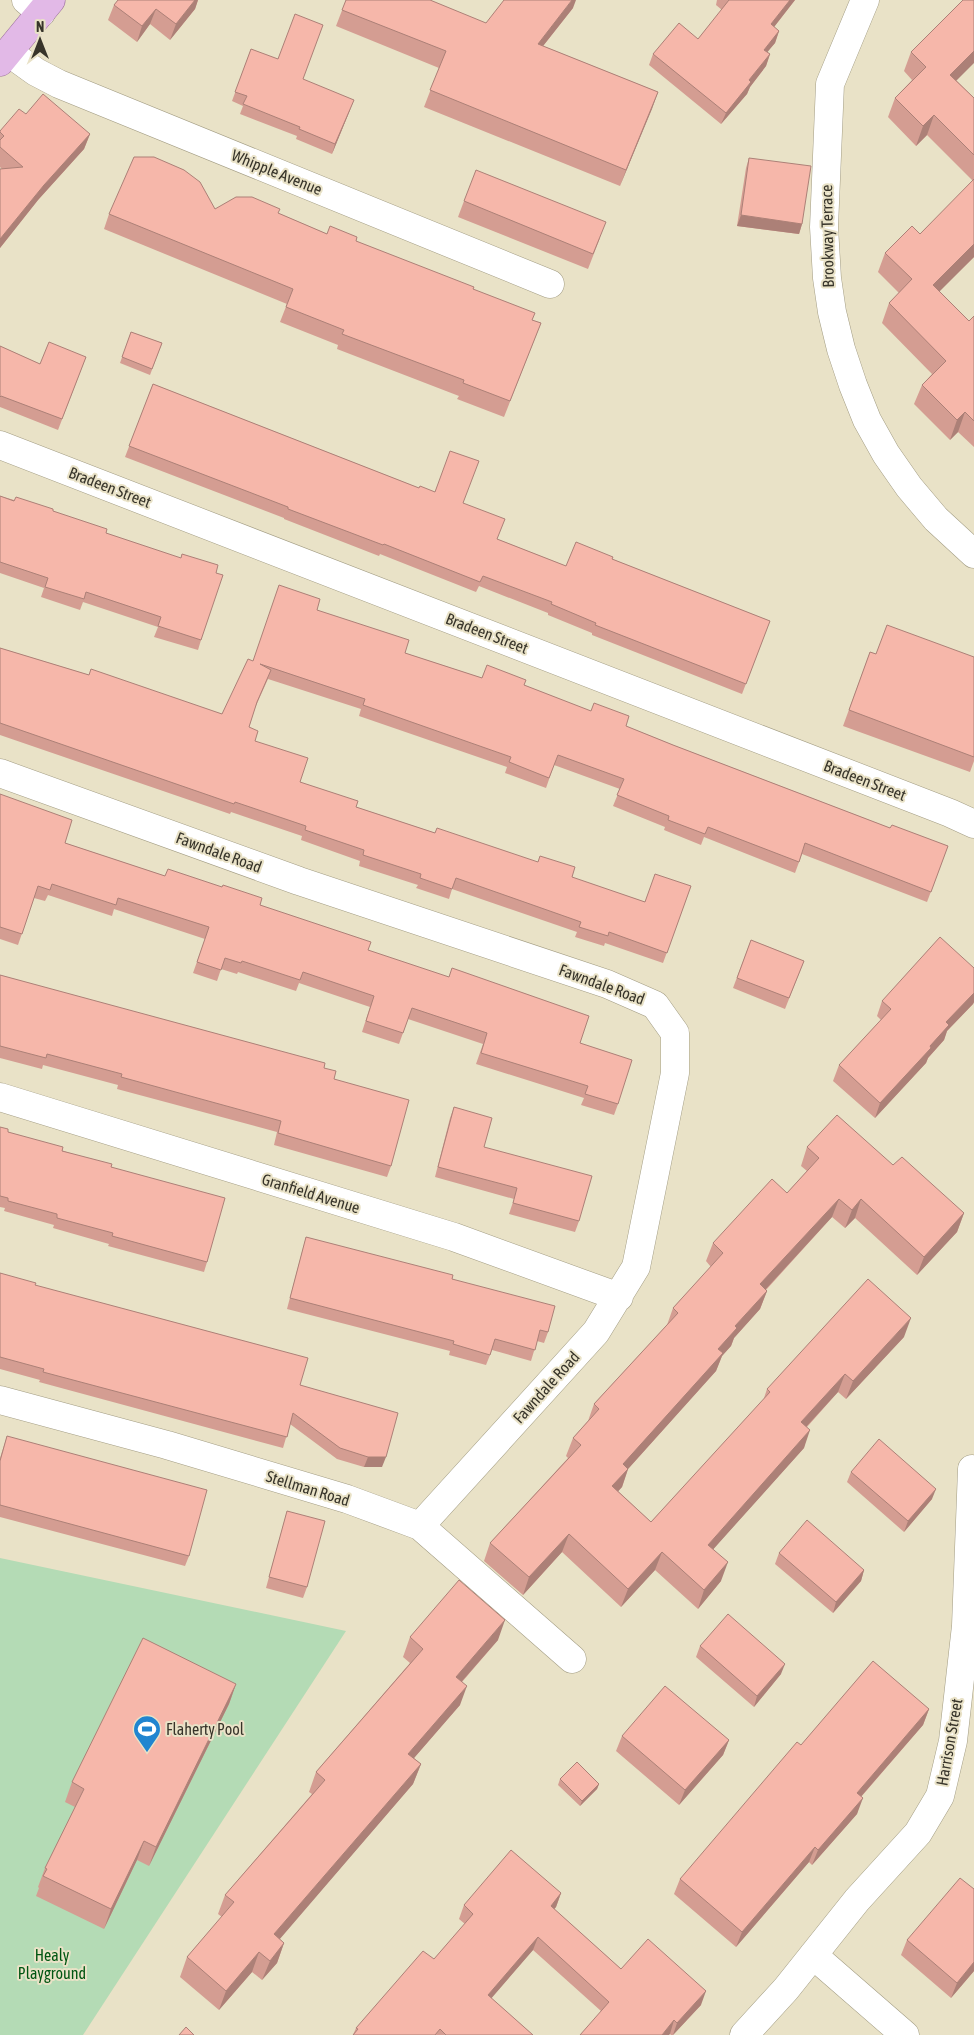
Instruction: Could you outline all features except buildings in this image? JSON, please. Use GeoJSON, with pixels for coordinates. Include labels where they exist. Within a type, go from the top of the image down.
{"type":"FeatureCollection","features":[{"type":"Feature","properties":{"kind":"main road"},"geometry":{"type":"LineString","coordinates":[[4,57],[39,4]]}},
{"type":"Feature","properties":{"kind":"street","name":"Brookway Terrace"},"geometry":{"type":"LineString","coordinates":[[864,0],[830,84],[824,245],[829,296],[841,349],[860,403],[886,454],[922,503],[942,525],[974,554]]}},
{"type":"Feature","properties":{"kind":"street","name":"Whipple Avenue"},"geometry":{"type":"LineString","coordinates":[[4,57],[59,84],[550,284]]}},
{"type":"Feature","properties":{"kind":"street","name":"Bradeen Street"},"geometry":{"type":"LineString","coordinates":[[0,445],[950,813],[974,824]]}},
{"type":"Feature","properties":{"kind":"street","name":"Fawndale Road"},"geometry":{"type":"LineString","coordinates":[[0,773],[299,881],[607,984],[655,1005],[675,1033],[675,1073],[636,1266],[619,1297],[596,1332],[420,1526]]}},
{"type":"Feature","properties":{"kind":"street","name":"Granfield Avenue"},"geometry":{"type":"LineString","coordinates":[[0,1097],[454,1237],[619,1297]]}},
{"type":"Feature","properties":{"kind":"street","name":"Stellman Road"},"geometry":{"type":"LineString","coordinates":[[0,1400],[167,1445],[319,1491],[420,1526],[572,1659]]}},
{"type":"Feature","properties":{"kind":"street","name":"Harrison Street"},"geometry":{"type":"LineString","coordinates":[[744,2035],[786,1989],[857,1900],[918,1833],[940,1796],[953,1741],[966,1626],[972,1469]]}},
{"type":"Feature","properties":{"kind":"street"},"geometry":{"type":"LineString","coordinates":[[813,1955],[904,2035]]}},
{"type":"Feature","properties":{"kind":"green space","name":"Healy Playground"},"geometry":{"type":"Polygon","coordinates":[[[0,1558],[346,1631],[83,2035],[0,2035],[0,1558]]]}},
{"type":"Feature","properties":{"kind":"place","name":"Flaherty Pool"},"geometry":{"type":"Point","coordinates":[147,1753]}}]}
